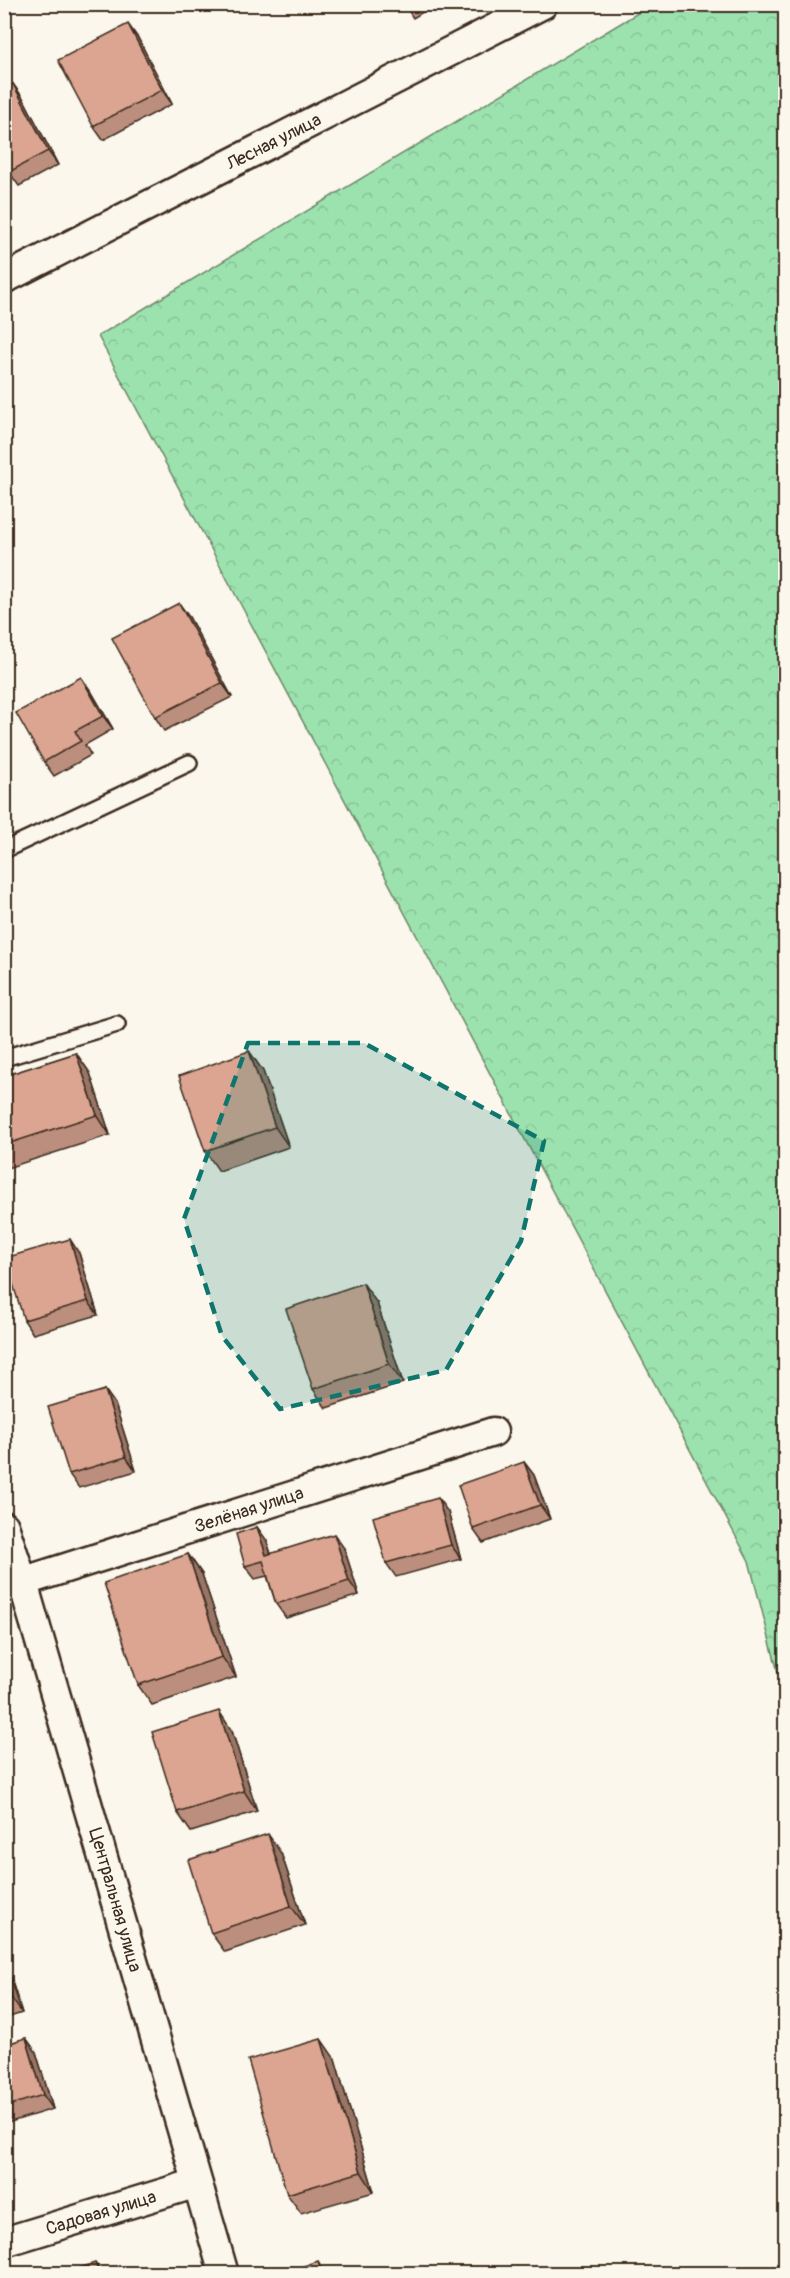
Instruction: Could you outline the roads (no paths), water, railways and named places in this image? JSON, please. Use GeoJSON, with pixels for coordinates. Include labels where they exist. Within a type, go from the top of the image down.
{"type":"FeatureCollection","features":[{"type":"Feature","properties":{"kind":"street","name":"Лесная улица"},"geometry":{"type":"LineString","coordinates":[[4,279],[543,4]]}},
{"type":"Feature","properties":{"kind":"street","name":"Зелёная улица"},"geometry":{"type":"LineString","coordinates":[[14,1585],[493,1432]]}},
{"type":"Feature","properties":{"kind":"street","name":"Центральная улица"},"geometry":{"type":"LineString","coordinates":[[4,1526],[14,1585],[224,2274]]}},
{"type":"Feature","properties":{"kind":"street","name":"Садовая улица"},"geometry":{"type":"LineString","coordinates":[[4,2242],[197,2183]]}},
{"type":"Feature","properties":{"kind":"lane"},"geometry":{"type":"LineString","coordinates":[[4,850],[189,763]]}},
{"type":"Feature","properties":{"kind":"lane"},"geometry":{"type":"LineString","coordinates":[[4,1058],[117,1024]]}}]}
